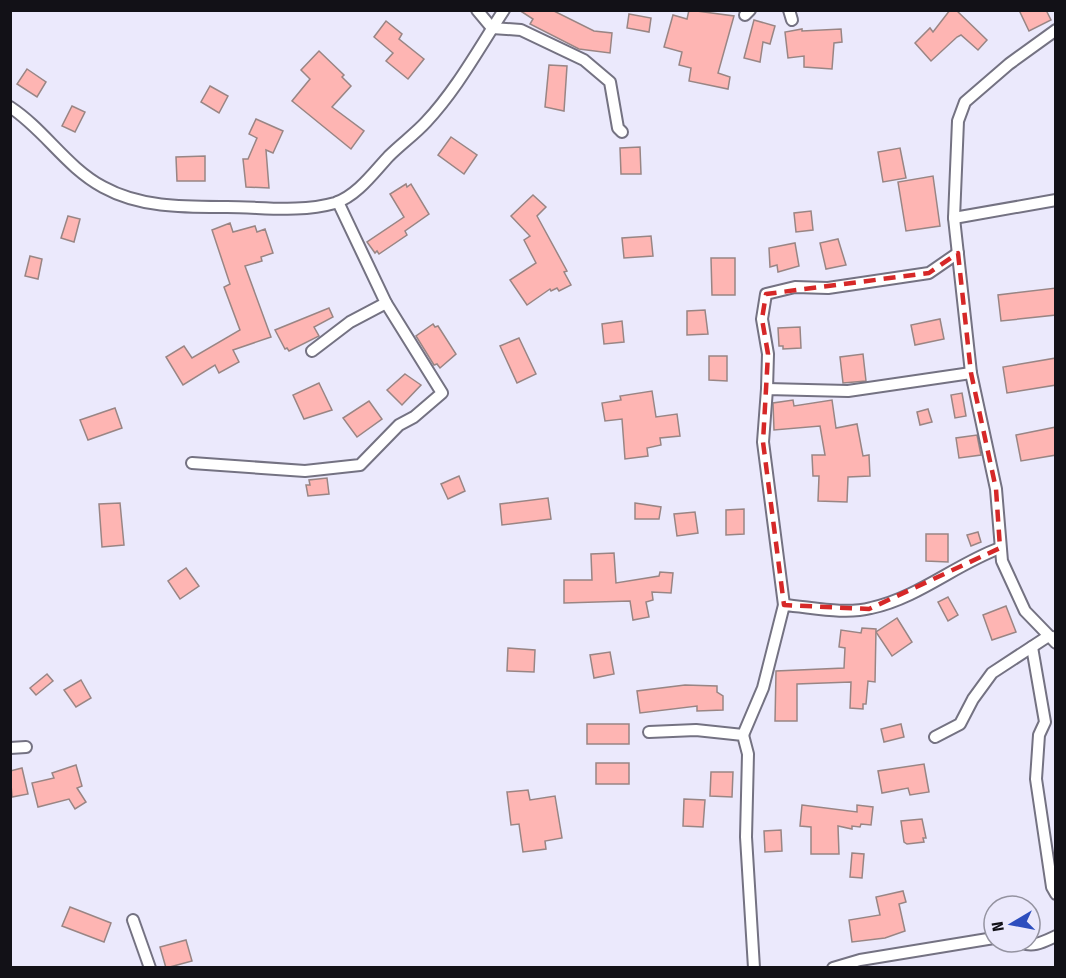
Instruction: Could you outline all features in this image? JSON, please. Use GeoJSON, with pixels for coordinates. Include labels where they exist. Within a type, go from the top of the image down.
{"type":"FeatureCollection","features":[{"type":"Feature","properties":{"kind":"street"},"geometry":{"type":"LineString","coordinates":[[477,10],[492,28],[521,30],[584,60],[610,82],[618,128],[622,132]]}},
{"type":"Feature","properties":{"kind":"street"},"geometry":{"type":"LineString","coordinates":[[10,107],[76,171],[105,189],[131,198],[165,207],[291,210],[338,202],[356,190],[396,148],[425,124],[450,95],[504,10]]}},
{"type":"Feature","properties":{"kind":"street"},"geometry":{"type":"LineString","coordinates":[[935,737],[960,724],[992,673],[1032,647],[1053,639],[1025,611],[1007,574],[1000,548],[996,489],[971,374],[954,218],[958,121],[965,102],[1009,64],[1056,30]]}},
{"type":"Feature","properties":{"kind":"street"},"geometry":{"type":"LineString","coordinates":[[954,218],[1056,200]]}},
{"type":"Feature","properties":{"kind":"street"},"geometry":{"type":"LineString","coordinates":[[192,463],[305,471],[360,465],[399,425],[414,417],[442,393],[386,303],[338,202]]}},
{"type":"Feature","properties":{"kind":"street"},"geometry":{"type":"LineString","coordinates":[[754,968],[747,837],[748,754],[743,735],[763,688],[784,605],[763,442],[768,354],[762,319],[766,294],[795,287],[828,288],[929,273],[958,254]]}},
{"type":"Feature","properties":{"kind":"street"},"geometry":{"type":"LineString","coordinates":[[312,351],[350,321],[386,303]]}},
{"type":"Feature","properties":{"kind":"street"},"geometry":{"type":"LineString","coordinates":[[767,389],[858,390],[971,374]]}},
{"type":"Feature","properties":{"kind":"street"},"geometry":{"type":"LineString","coordinates":[[784,605],[869,609],[924,587],[951,570],[1000,548]]}},
{"type":"Feature","properties":{"kind":"street"},"geometry":{"type":"LineString","coordinates":[[1032,647],[1045,722],[1039,735],[1036,779],[1052,887],[1056,894]]}},
{"type":"Feature","properties":{"kind":"street"},"geometry":{"type":"LineString","coordinates":[[649,732],[696,730],[743,735]]}},
{"type":"Feature","properties":{"kind":"street"},"geometry":{"type":"LineString","coordinates":[[10,747],[26,747]]}},
{"type":"Feature","properties":{"kind":"street"},"geometry":{"type":"LineString","coordinates":[[133,920],[150,968]]}},
{"type":"Feature","properties":{"kind":"street"},"geometry":{"type":"LineString","coordinates":[[1042,942],[1056,936]]}},
{"type":"Feature","properties":{"kind":"street"},"geometry":{"type":"LineString","coordinates":[[833,968],[860,960],[982,940]]}},
{"type":"Feature","properties":{"kind":"highlighted area"},"geometry":{"type":"Polygon","coordinates":[[[958,253],[971,373],[996,489],[1000,548],[869,609],[784,605],[763,442],[768,354],[762,319],[766,294],[929,273],[958,253]]]}},
{"type":"Feature","properties":{"kind":"building"},"geometry":{"type":"Polygon","coordinates":[[[519,10],[554,11],[594,31],[612,33],[610,53],[579,49],[530,24],[533,19],[519,10]]]}},
{"type":"Feature","properties":{"kind":"building"},"geometry":{"type":"Polygon","coordinates":[[[689,10],[734,16],[718,73],[730,77],[728,89],[689,81],[691,68],[679,65],[682,52],[664,47],[673,15],[687,19],[689,10]]]}},
{"type":"Feature","properties":{"kind":"building"},"geometry":{"type":"Polygon","coordinates":[[[950,10],[956,10],[987,40],[978,50],[961,35],[931,61],[915,43],[930,28],[933,32],[950,10]]]}},
{"type":"Feature","properties":{"kind":"building"},"geometry":{"type":"Polygon","coordinates":[[[1019,10],[1046,10],[1051,20],[1029,31],[1019,10]]]}},
{"type":"Feature","properties":{"kind":"building"},"geometry":{"type":"Polygon","coordinates":[[[629,14],[651,18],[649,32],[627,28],[629,14]]]}},
{"type":"Feature","properties":{"kind":"building"},"geometry":{"type":"Polygon","coordinates":[[[754,20],[775,26],[770,44],[763,42],[760,62],[744,58],[754,20]]]}},
{"type":"Feature","properties":{"kind":"building"},"geometry":{"type":"Polygon","coordinates":[[[386,21],[402,34],[399,39],[424,59],[408,79],[386,61],[393,53],[374,37],[386,21]]]}},
{"type":"Feature","properties":{"kind":"building"},"geometry":{"type":"Polygon","coordinates":[[[802,29],[802,31],[841,29],[842,42],[834,43],[832,69],[804,67],[804,56],[788,58],[785,32],[802,29]]]}},
{"type":"Feature","properties":{"kind":"building"},"geometry":{"type":"Polygon","coordinates":[[[319,51],[344,75],[342,77],[351,86],[332,107],[364,131],[351,149],[292,101],[310,79],[301,70],[319,51]]]}},
{"type":"Feature","properties":{"kind":"building"},"geometry":{"type":"Polygon","coordinates":[[[549,65],[567,66],[564,111],[545,107],[549,65]]]}},
{"type":"Feature","properties":{"kind":"building"},"geometry":{"type":"Polygon","coordinates":[[[27,69],[46,82],[37,97],[17,84],[27,69]]]}},
{"type":"Feature","properties":{"kind":"building"},"geometry":{"type":"Polygon","coordinates":[[[210,86],[228,96],[219,113],[201,102],[210,86]]]}},
{"type":"Feature","properties":{"kind":"building"},"geometry":{"type":"Polygon","coordinates":[[[72,106],[85,112],[75,132],[62,126],[72,106]]]}},
{"type":"Feature","properties":{"kind":"building"},"geometry":{"type":"Polygon","coordinates":[[[256,119],[283,131],[273,153],[266,150],[269,188],[246,187],[243,159],[248,159],[257,138],[249,134],[256,119]]]}},
{"type":"Feature","properties":{"kind":"building"},"geometry":{"type":"Polygon","coordinates":[[[451,137],[477,155],[464,174],[438,155],[451,137]]]}},
{"type":"Feature","properties":{"kind":"building"},"geometry":{"type":"Polygon","coordinates":[[[640,147],[641,174],[621,174],[620,148],[640,147]]]}},
{"type":"Feature","properties":{"kind":"building"},"geometry":{"type":"Polygon","coordinates":[[[900,148],[906,178],[883,182],[878,152],[900,148]]]}},
{"type":"Feature","properties":{"kind":"building"},"geometry":{"type":"Polygon","coordinates":[[[205,156],[205,181],[177,181],[176,157],[205,156]]]}},
{"type":"Feature","properties":{"kind":"building"},"geometry":{"type":"Polygon","coordinates":[[[933,176],[940,226],[906,231],[898,182],[933,176]]]}},
{"type":"Feature","properties":{"kind":"building"},"geometry":{"type":"Polygon","coordinates":[[[406,184],[407,187],[411,184],[429,214],[405,231],[407,235],[379,254],[377,251],[375,253],[367,242],[404,217],[390,194],[406,184]]]}},
{"type":"Feature","properties":{"kind":"building"},"geometry":{"type":"Polygon","coordinates":[[[533,195],[546,207],[537,216],[567,271],[564,272],[571,285],[559,291],[557,288],[551,291],[550,289],[527,305],[510,280],[536,263],[524,240],[530,236],[511,216],[533,195]]]}},
{"type":"Feature","properties":{"kind":"building"},"geometry":{"type":"Polygon","coordinates":[[[811,211],[813,230],[796,232],[794,213],[811,211]]]}},
{"type":"Feature","properties":{"kind":"building"},"geometry":{"type":"Polygon","coordinates":[[[68,216],[80,219],[74,242],[61,238],[68,216]]]}},
{"type":"Feature","properties":{"kind":"building"},"geometry":{"type":"Polygon","coordinates":[[[230,223],[233,232],[255,226],[257,232],[265,229],[273,253],[261,257],[262,261],[245,266],[271,337],[233,350],[239,362],[219,373],[215,365],[183,385],[166,357],[184,346],[192,358],[240,330],[224,287],[230,284],[212,230],[230,223]]]}},
{"type":"Feature","properties":{"kind":"building"},"geometry":{"type":"Polygon","coordinates":[[[651,236],[653,256],[624,258],[622,238],[651,236]]]}},
{"type":"Feature","properties":{"kind":"building"},"geometry":{"type":"Polygon","coordinates":[[[838,239],[846,265],[826,269],[820,243],[838,239]]]}},
{"type":"Feature","properties":{"kind":"building"},"geometry":{"type":"Polygon","coordinates":[[[795,243],[799,266],[778,272],[777,265],[770,267],[769,248],[795,243]]]}},
{"type":"Feature","properties":{"kind":"building"},"geometry":{"type":"Polygon","coordinates":[[[30,256],[42,259],[38,279],[25,276],[30,256]]]}},
{"type":"Feature","properties":{"kind":"building"},"geometry":{"type":"Polygon","coordinates":[[[711,258],[735,258],[735,295],[712,295],[711,258]]]}},
{"type":"Feature","properties":{"kind":"building"},"geometry":{"type":"Polygon","coordinates":[[[1056,288],[1056,315],[1001,321],[998,295],[1056,288]]]}},
{"type":"Feature","properties":{"kind":"building"},"geometry":{"type":"Polygon","coordinates":[[[329,308],[333,317],[314,327],[319,336],[289,351],[285,349],[275,330],[329,308]]]}},
{"type":"Feature","properties":{"kind":"building"},"geometry":{"type":"Polygon","coordinates":[[[705,310],[708,334],[687,335],[687,311],[705,310]]]}},
{"type":"Feature","properties":{"kind":"building"},"geometry":{"type":"Polygon","coordinates":[[[940,319],[944,339],[915,345],[911,325],[940,319]]]}},
{"type":"Feature","properties":{"kind":"building"},"geometry":{"type":"Polygon","coordinates":[[[622,321],[624,342],[604,344],[602,324],[622,321]]]}},
{"type":"Feature","properties":{"kind":"building"},"geometry":{"type":"Polygon","coordinates":[[[433,324],[435,327],[438,326],[456,354],[440,368],[437,364],[434,365],[416,336],[433,324]]]}},
{"type":"Feature","properties":{"kind":"building"},"geometry":{"type":"Polygon","coordinates":[[[800,327],[801,348],[783,349],[783,346],[779,346],[778,328],[800,327]]]}},
{"type":"Feature","properties":{"kind":"building"},"geometry":{"type":"Polygon","coordinates":[[[519,338],[536,374],[517,383],[500,346],[519,338]]]}},
{"type":"Feature","properties":{"kind":"building"},"geometry":{"type":"Polygon","coordinates":[[[863,354],[866,381],[843,383],[840,357],[863,354]]]}},
{"type":"Feature","properties":{"kind":"building"},"geometry":{"type":"Polygon","coordinates":[[[709,356],[727,356],[727,381],[709,380],[709,356]]]}},
{"type":"Feature","properties":{"kind":"building"},"geometry":{"type":"Polygon","coordinates":[[[1056,358],[1056,385],[1007,393],[1003,367],[1056,358]]]}},
{"type":"Feature","properties":{"kind":"building"},"geometry":{"type":"Polygon","coordinates":[[[405,374],[421,385],[402,405],[387,390],[405,374]]]}},
{"type":"Feature","properties":{"kind":"building"},"geometry":{"type":"Polygon","coordinates":[[[319,383],[332,410],[304,419],[293,395],[319,383]]]}},
{"type":"Feature","properties":{"kind":"building"},"geometry":{"type":"Polygon","coordinates":[[[652,391],[656,417],[677,414],[680,436],[660,438],[661,445],[647,448],[648,456],[625,459],[622,419],[605,421],[602,403],[621,400],[620,396],[652,391]]]}},
{"type":"Feature","properties":{"kind":"building"},"geometry":{"type":"Polygon","coordinates":[[[962,393],[966,416],[955,418],[951,395],[962,393]]]}},
{"type":"Feature","properties":{"kind":"building"},"geometry":{"type":"Polygon","coordinates":[[[793,400],[794,406],[832,400],[836,428],[857,424],[863,456],[869,455],[870,476],[848,477],[847,502],[818,501],[819,476],[813,476],[812,455],[825,455],[820,426],[774,430],[773,403],[793,400]]]}},
{"type":"Feature","properties":{"kind":"building"},"geometry":{"type":"Polygon","coordinates":[[[369,401],[382,419],[357,437],[343,418],[369,401]]]}},
{"type":"Feature","properties":{"kind":"building"},"geometry":{"type":"Polygon","coordinates":[[[115,408],[122,428],[88,440],[80,420],[115,408]]]}},
{"type":"Feature","properties":{"kind":"building"},"geometry":{"type":"Polygon","coordinates":[[[928,409],[932,422],[920,425],[917,412],[928,409]]]}},
{"type":"Feature","properties":{"kind":"building"},"geometry":{"type":"Polygon","coordinates":[[[1056,427],[1056,455],[1021,461],[1016,435],[1056,427]]]}},
{"type":"Feature","properties":{"kind":"building"},"geometry":{"type":"Polygon","coordinates":[[[977,435],[981,455],[959,458],[956,438],[977,435]]]}},
{"type":"Feature","properties":{"kind":"building"},"geometry":{"type":"Polygon","coordinates":[[[459,476],[465,491],[448,499],[441,484],[459,476]]]}},
{"type":"Feature","properties":{"kind":"building"},"geometry":{"type":"Polygon","coordinates":[[[327,478],[329,494],[308,496],[306,485],[310,485],[309,480],[327,478]]]}},
{"type":"Feature","properties":{"kind":"building"},"geometry":{"type":"Polygon","coordinates":[[[548,498],[551,519],[502,525],[500,504],[548,498]]]}},
{"type":"Feature","properties":{"kind":"building"},"geometry":{"type":"Polygon","coordinates":[[[120,503],[124,545],[102,547],[99,504],[120,503]]]}},
{"type":"Feature","properties":{"kind":"building"},"geometry":{"type":"Polygon","coordinates":[[[635,503],[661,507],[659,519],[635,519],[635,503]]]}},
{"type":"Feature","properties":{"kind":"building"},"geometry":{"type":"Polygon","coordinates":[[[744,509],[744,534],[726,535],[726,510],[744,509]]]}},
{"type":"Feature","properties":{"kind":"building"},"geometry":{"type":"Polygon","coordinates":[[[695,512],[698,533],[677,536],[674,514],[695,512]]]}},
{"type":"Feature","properties":{"kind":"building"},"geometry":{"type":"Polygon","coordinates":[[[978,532],[981,542],[971,546],[967,535],[978,532]]]}},
{"type":"Feature","properties":{"kind":"building"},"geometry":{"type":"Polygon","coordinates":[[[926,534],[948,534],[948,562],[926,561],[926,534]]]}},
{"type":"Feature","properties":{"kind":"building"},"geometry":{"type":"Polygon","coordinates":[[[614,553],[616,583],[659,576],[660,572],[673,573],[671,593],[652,592],[653,600],[646,602],[649,617],[633,620],[630,601],[564,603],[564,580],[592,580],[591,554],[614,553]]]}},
{"type":"Feature","properties":{"kind":"building"},"geometry":{"type":"Polygon","coordinates":[[[186,568],[199,586],[180,599],[168,581],[186,568]]]}},
{"type":"Feature","properties":{"kind":"building"},"geometry":{"type":"Polygon","coordinates":[[[948,597],[958,615],[948,621],[938,602],[948,597]]]}},
{"type":"Feature","properties":{"kind":"building"},"geometry":{"type":"Polygon","coordinates":[[[1006,606],[1016,632],[992,640],[983,615],[1006,606]]]}},
{"type":"Feature","properties":{"kind":"building"},"geometry":{"type":"Polygon","coordinates":[[[897,618],[912,642],[892,656],[876,632],[897,618]]]}},
{"type":"Feature","properties":{"kind":"building"},"geometry":{"type":"Polygon","coordinates":[[[862,628],[876,629],[875,682],[868,681],[866,704],[863,704],[863,709],[850,708],[851,682],[797,684],[797,721],[775,721],[776,671],[844,668],[845,648],[839,647],[841,630],[861,633],[862,628]]]}},
{"type":"Feature","properties":{"kind":"building"},"geometry":{"type":"Polygon","coordinates":[[[508,648],[535,650],[534,672],[507,671],[508,648]]]}},
{"type":"Feature","properties":{"kind":"building"},"geometry":{"type":"Polygon","coordinates":[[[610,652],[614,674],[594,678],[590,655],[610,652]]]}},
{"type":"Feature","properties":{"kind":"building"},"geometry":{"type":"Polygon","coordinates":[[[47,674],[53,681],[36,695],[30,688],[47,674]]]}},
{"type":"Feature","properties":{"kind":"building"},"geometry":{"type":"Polygon","coordinates":[[[81,680],[91,698],[76,707],[64,690],[81,680]]]}},
{"type":"Feature","properties":{"kind":"building"},"geometry":{"type":"Polygon","coordinates":[[[685,685],[717,686],[717,692],[723,696],[723,710],[697,711],[697,706],[640,713],[637,691],[685,685]]]}},
{"type":"Feature","properties":{"kind":"building"},"geometry":{"type":"Polygon","coordinates":[[[587,724],[629,724],[629,744],[587,744],[587,724]]]}},
{"type":"Feature","properties":{"kind":"building"},"geometry":{"type":"Polygon","coordinates":[[[901,724],[904,737],[884,742],[881,729],[901,724]]]}},
{"type":"Feature","properties":{"kind":"building"},"geometry":{"type":"Polygon","coordinates":[[[596,763],[629,763],[629,784],[596,784],[596,763]]]}},
{"type":"Feature","properties":{"kind":"building"},"geometry":{"type":"Polygon","coordinates":[[[924,764],[929,792],[910,795],[908,788],[882,793],[878,771],[924,764]]]}},
{"type":"Feature","properties":{"kind":"building"},"geometry":{"type":"Polygon","coordinates":[[[76,765],[82,786],[77,788],[86,802],[75,809],[69,799],[38,807],[32,783],[54,778],[52,773],[76,765]]]}},
{"type":"Feature","properties":{"kind":"building"},"geometry":{"type":"Polygon","coordinates":[[[22,768],[28,794],[12,797],[10,771],[22,768]]]}},
{"type":"Feature","properties":{"kind":"building"},"geometry":{"type":"Polygon","coordinates":[[[711,772],[733,772],[732,797],[710,796],[711,772]]]}},
{"type":"Feature","properties":{"kind":"building"},"geometry":{"type":"Polygon","coordinates":[[[528,790],[530,800],[555,796],[562,838],[545,841],[546,849],[523,852],[519,824],[511,825],[507,792],[528,790]]]}},
{"type":"Feature","properties":{"kind":"building"},"geometry":{"type":"Polygon","coordinates":[[[684,799],[705,800],[703,827],[683,826],[684,799]]]}},
{"type":"Feature","properties":{"kind":"building"},"geometry":{"type":"Polygon","coordinates":[[[802,805],[857,812],[857,805],[873,807],[871,825],[861,824],[860,827],[852,826],[852,829],[838,826],[839,854],[811,854],[811,827],[800,826],[802,805]]]}},
{"type":"Feature","properties":{"kind":"building"},"geometry":{"type":"Polygon","coordinates":[[[922,819],[926,838],[923,838],[924,842],[907,844],[904,842],[901,821],[922,819]]]}},
{"type":"Feature","properties":{"kind":"building"},"geometry":{"type":"Polygon","coordinates":[[[781,830],[782,851],[765,852],[764,831],[781,830]]]}},
{"type":"Feature","properties":{"kind":"building"},"geometry":{"type":"Polygon","coordinates":[[[852,853],[864,854],[862,878],[850,877],[852,853]]]}},
{"type":"Feature","properties":{"kind":"building"},"geometry":{"type":"Polygon","coordinates":[[[903,891],[906,902],[899,904],[905,931],[885,938],[852,942],[849,920],[880,915],[876,897],[903,891]]]}},
{"type":"Feature","properties":{"kind":"building"},"geometry":{"type":"Polygon","coordinates":[[[70,907],[111,923],[104,942],[62,926],[70,907]]]}},
{"type":"Feature","properties":{"kind":"building"},"geometry":{"type":"Polygon","coordinates":[[[186,940],[192,961],[166,968],[160,947],[186,940]]]}}]}
